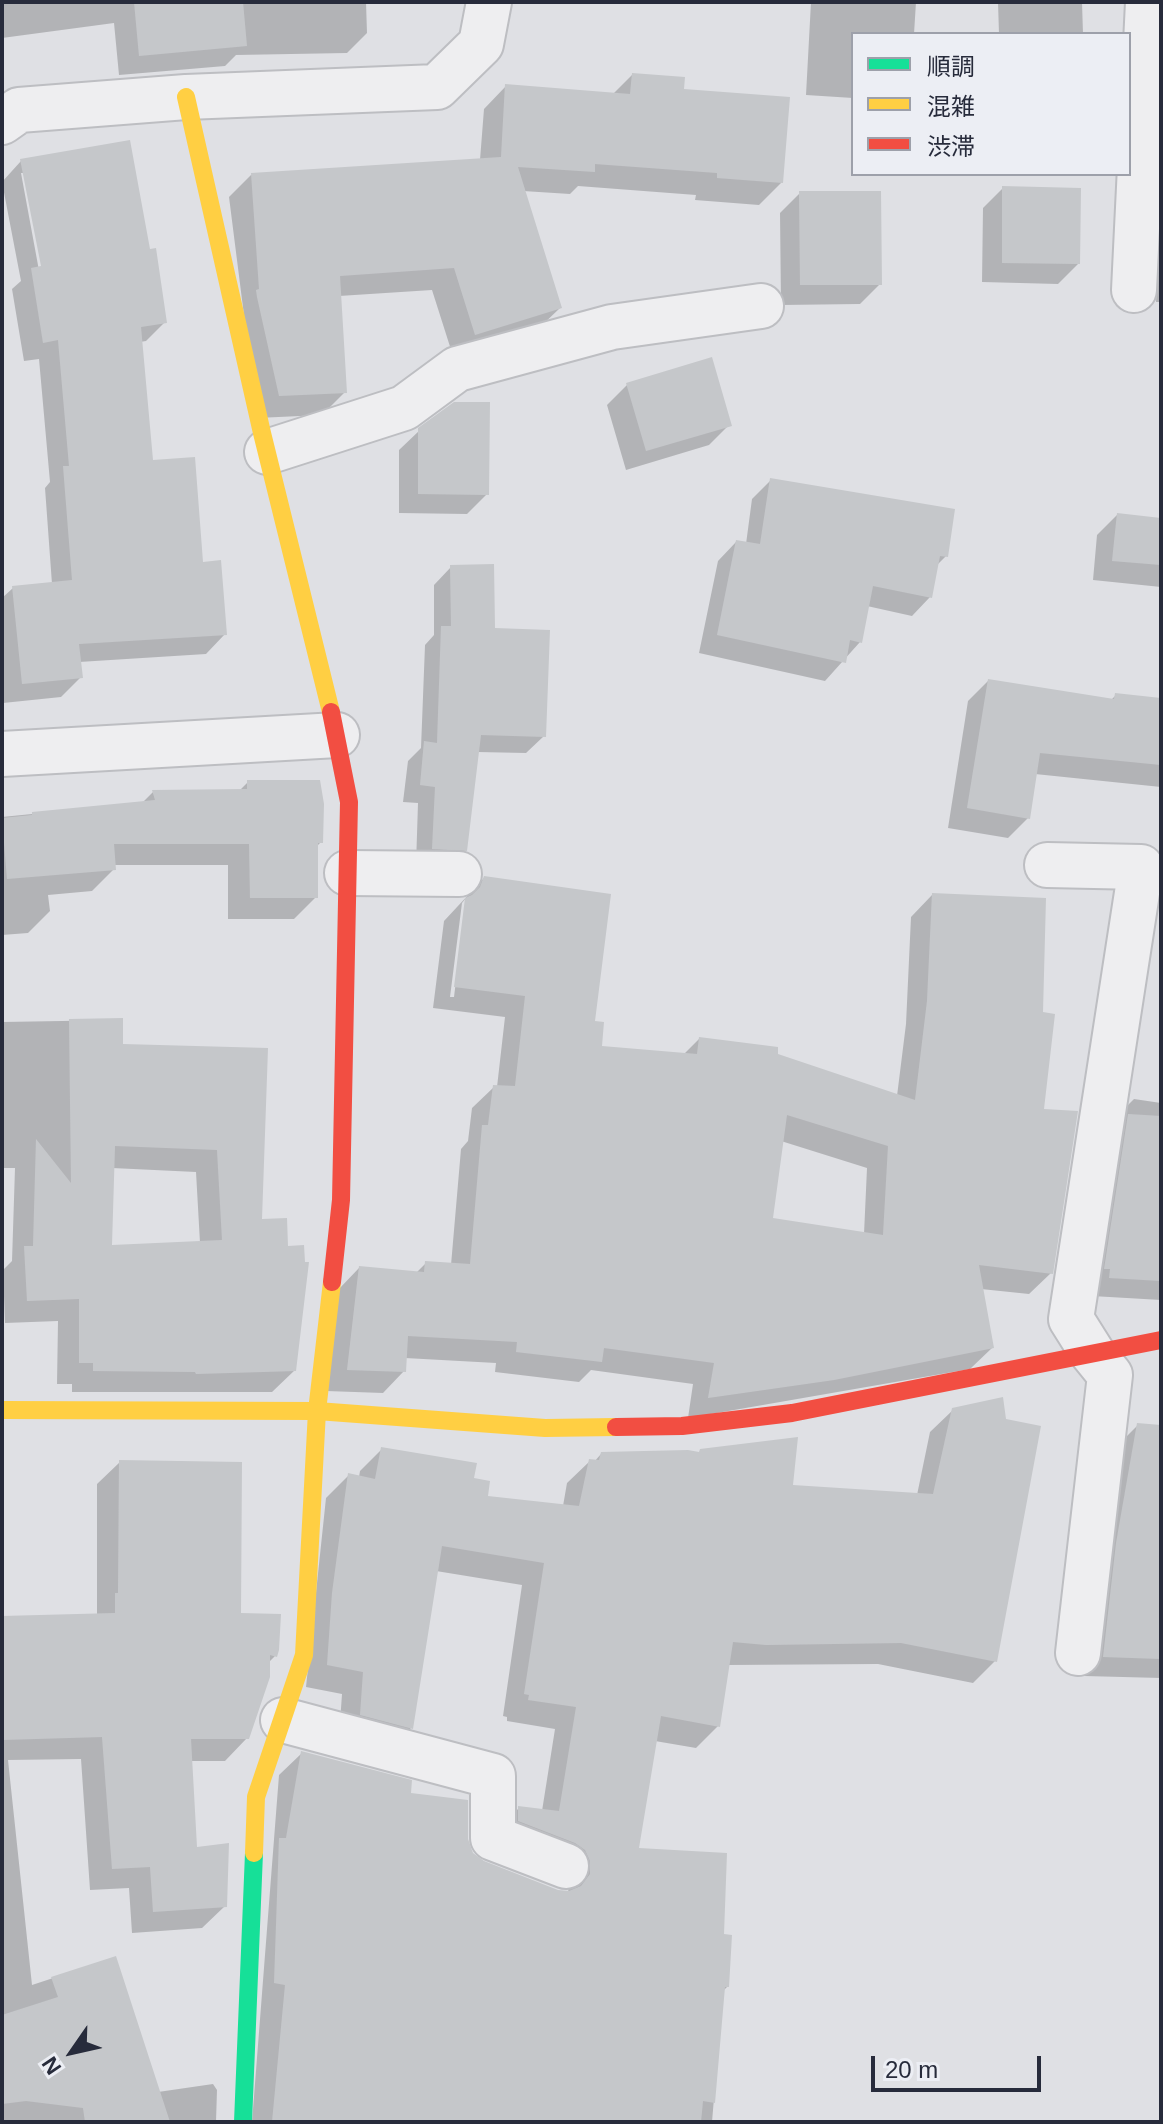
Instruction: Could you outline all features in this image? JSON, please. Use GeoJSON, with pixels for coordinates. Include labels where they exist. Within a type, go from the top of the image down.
{"type":"FeatureCollection","features":[{"type":"Feature","properties":{"kind":"street"},"geometry":{"type":"LineString","coordinates":[[2,122],[19,110],[186,97],[437,87],[481,44],[489,2]]}},
{"type":"Feature","properties":{"kind":"street"},"geometry":{"type":"LineString","coordinates":[[1134,290],[1148,2]]}},
{"type":"Feature","properties":{"kind":"street"},"geometry":{"type":"LineString","coordinates":[[186,97],[267,452],[337,735],[349,802],[341,1200],[317,1411],[304,1655],[256,1797],[243,2122]]}},
{"type":"Feature","properties":{"kind":"street"},"geometry":{"type":"LineString","coordinates":[[267,452],[404,408],[457,369],[612,327],[761,306]]}},
{"type":"Feature","properties":{"kind":"street"},"geometry":{"type":"LineString","coordinates":[[2,754],[337,735]]}},
{"type":"Feature","properties":{"kind":"street"},"geometry":{"type":"LineString","coordinates":[[1047,865],[1141,867],[1071,1319],[1110,1375],[1078,1653]]}},
{"type":"Feature","properties":{"kind":"street"},"geometry":{"type":"LineString","coordinates":[[347,873],[459,874]]}},
{"type":"Feature","properties":{"kind":"street"},"geometry":{"type":"LineString","coordinates":[[2,1410],[317,1411],[545,1428],[682,1426],[792,1413],[1161,1340]]}},
{"type":"Feature","properties":{"kind":"street"},"geometry":{"type":"LineString","coordinates":[[283,1720],[493,1776],[493,1838],[566,1866]]}},
{"type":"Feature","properties":{"kind":"building"},"geometry":{"type":"Polygon","coordinates":[[[134,2],[243,2],[247,46],[139,56],[134,2]]]}},
{"type":"Feature","properties":{"kind":"building"},"geometry":{"type":"Polygon","coordinates":[[[632,73],[685,77],[684,89],[790,97],[783,183],[717,178],[717,173],[595,164],[595,172],[518,167],[562,308],[475,335],[454,268],[340,276],[347,393],[279,396],[256,290],[259,289],[251,173],[501,157],[505,84],[630,94],[632,73]]]}},
{"type":"Feature","properties":{"kind":"building"},"geometry":{"type":"Polygon","coordinates":[[[130,140],[150,249],[156,248],[167,323],[141,327],[153,460],[195,457],[203,562],[221,560],[227,635],[79,644],[83,678],[22,684],[12,586],[72,580],[63,466],[69,466],[58,340],[43,343],[31,268],[41,266],[20,159],[130,140]]]}},
{"type":"Feature","properties":{"kind":"building"},"geometry":{"type":"Polygon","coordinates":[[[1002,186],[1081,188],[1080,264],[1002,263],[1002,186]]]}},
{"type":"Feature","properties":{"kind":"building"},"geometry":{"type":"Polygon","coordinates":[[[799,191],[881,191],[882,285],[800,285],[799,191]]]}},
{"type":"Feature","properties":{"kind":"building"},"geometry":{"type":"Polygon","coordinates":[[[712,357],[732,426],[646,451],[626,383],[712,357]]]}},
{"type":"Feature","properties":{"kind":"building"},"geometry":{"type":"Polygon","coordinates":[[[454,402],[490,402],[489,495],[418,494],[418,428],[454,402]]]}},
{"type":"Feature","properties":{"kind":"building"},"geometry":{"type":"Polygon","coordinates":[[[770,478],[955,509],[948,557],[940,556],[932,598],[873,586],[862,643],[850,640],[846,663],[717,635],[736,540],[760,544],[770,478]]]}},
{"type":"Feature","properties":{"kind":"building"},"geometry":{"type":"Polygon","coordinates":[[[1117,513],[1161,518],[1161,565],[1112,561],[1117,513]]]}},
{"type":"Feature","properties":{"kind":"building"},"geometry":{"type":"Polygon","coordinates":[[[494,564],[495,628],[550,630],[546,737],[481,735],[467,851],[432,849],[435,787],[420,785],[424,741],[437,743],[441,626],[451,626],[450,565],[494,564]]]}},
{"type":"Feature","properties":{"kind":"building"},"geometry":{"type":"Polygon","coordinates":[[[988,679],[1114,699],[1115,693],[1161,698],[1161,765],[1040,753],[1030,819],[967,808],[988,679]]]}},
{"type":"Feature","properties":{"kind":"building"},"geometry":{"type":"Polygon","coordinates":[[[247,780],[320,780],[324,804],[323,843],[318,843],[318,898],[250,898],[249,844],[114,844],[116,870],[7,879],[2,818],[32,815],[32,812],[155,800],[152,790],[247,789],[247,780]]]}},
{"type":"Feature","properties":{"kind":"building"},"geometry":{"type":"Polygon","coordinates":[[[484,876],[611,894],[595,1021],[604,1022],[602,1046],[697,1054],[699,1037],[778,1047],[778,1054],[915,1100],[927,1001],[932,893],[1046,898],[1043,1012],[1055,1014],[1044,1109],[1078,1111],[1053,1274],[979,1265],[994,1348],[834,1380],[708,1398],[714,1363],[604,1348],[602,1362],[516,1352],[517,1342],[408,1336],[406,1372],[347,1370],[359,1266],[424,1272],[425,1261],[470,1264],[482,1125],[488,1125],[493,1085],[515,1086],[525,996],[454,987],[465,898],[480,887],[484,876]],[[787,1115],[773,1218],[883,1235],[888,1146],[787,1115]]]}},
{"type":"Feature","properties":{"kind":"building"},"geometry":{"type":"Polygon","coordinates":[[[123,1018],[123,1044],[268,1048],[262,1219],[287,1218],[288,1246],[304,1245],[305,1262],[309,1262],[296,1371],[196,1374],[93,1371],[93,1363],[79,1363],[79,1299],[27,1301],[24,1246],[33,1246],[36,1139],[71,1183],[69,1019],[123,1018]],[[115,1146],[112,1245],[222,1240],[217,1150],[115,1146]]]}},
{"type":"Feature","properties":{"kind":"building"},"geometry":{"type":"Polygon","coordinates":[[[1128,1114],[1161,1116],[1161,1281],[1109,1278],[1110,1269],[1104,1269],[1128,1114]]]}},
{"type":"Feature","properties":{"kind":"building"},"geometry":{"type":"Polygon","coordinates":[[[1003,1397],[1006,1419],[1041,1426],[997,1662],[901,1643],[766,1645],[733,1642],[720,1727],[661,1716],[639,1848],[727,1853],[724,1934],[732,1935],[729,1987],[725,1987],[715,2103],[703,2101],[701,2122],[272,2122],[285,1985],[274,1983],[279,1838],[286,1838],[301,1751],[412,1780],[411,1793],[468,1800],[468,1839],[473,1853],[484,1861],[558,1890],[569,1891],[581,1886],[590,1874],[590,1861],[585,1850],[575,1843],[518,1821],[518,1806],[559,1811],[576,1707],[528,1700],[529,1695],[524,1694],[544,1563],[442,1546],[413,1729],[360,1715],[363,1672],[327,1665],[332,1593],[348,1473],[375,1479],[381,1447],[477,1463],[474,1478],[490,1481],[488,1496],[579,1506],[589,1459],[599,1460],[601,1452],[699,1452],[700,1449],[798,1437],[793,1485],[933,1494],[952,1408],[1003,1397]]]}},
{"type":"Feature","properties":{"kind":"building"},"geometry":{"type":"Polygon","coordinates":[[[1137,1423],[1161,1425],[1161,1659],[1103,1657],[1116,1543],[1137,1423]]]}},
{"type":"Feature","properties":{"kind":"building"},"geometry":{"type":"Polygon","coordinates":[[[119,1460],[242,1462],[241,1613],[281,1614],[279,1650],[277,1657],[270,1655],[270,1677],[249,1739],[191,1739],[197,1847],[229,1843],[227,1907],[153,1912],[150,1867],[112,1869],[102,1737],[2,1740],[2,1616],[115,1613],[115,1593],[118,1593],[119,1460]]]}},
{"type":"Feature","properties":{"kind":"building"},"geometry":{"type":"Polygon","coordinates":[[[116,1956],[170,2122],[85,2122],[83,2108],[26,2101],[2,2104],[2,2015],[58,1997],[51,1977],[116,1956]]]}},
{"type":"Feature","properties":{"kind":"traffic: fast"},"geometry":{"type":"LineString","coordinates":[[243,2122],[254,1853]]}},
{"type":"Feature","properties":{"kind":"traffic: slow"},"geometry":{"type":"LineString","coordinates":[[186,97],[262,433],[331,712]]}},
{"type":"Feature","properties":{"kind":"traffic: slow"},"geometry":{"type":"LineString","coordinates":[[254,1853],[256,1797],[304,1655],[317,1411],[332,1282]]}},
{"type":"Feature","properties":{"kind":"traffic: slow"},"geometry":{"type":"LineString","coordinates":[[2,1410],[317,1411],[545,1428],[616,1427]]}},
{"type":"Feature","properties":{"kind":"traffic: jam"},"geometry":{"type":"LineString","coordinates":[[331,712],[349,802],[341,1200],[332,1282]]}},
{"type":"Feature","properties":{"kind":"traffic: jam"},"geometry":{"type":"LineString","coordinates":[[616,1427],[682,1426],[792,1413],[1161,1340]]}}]}
